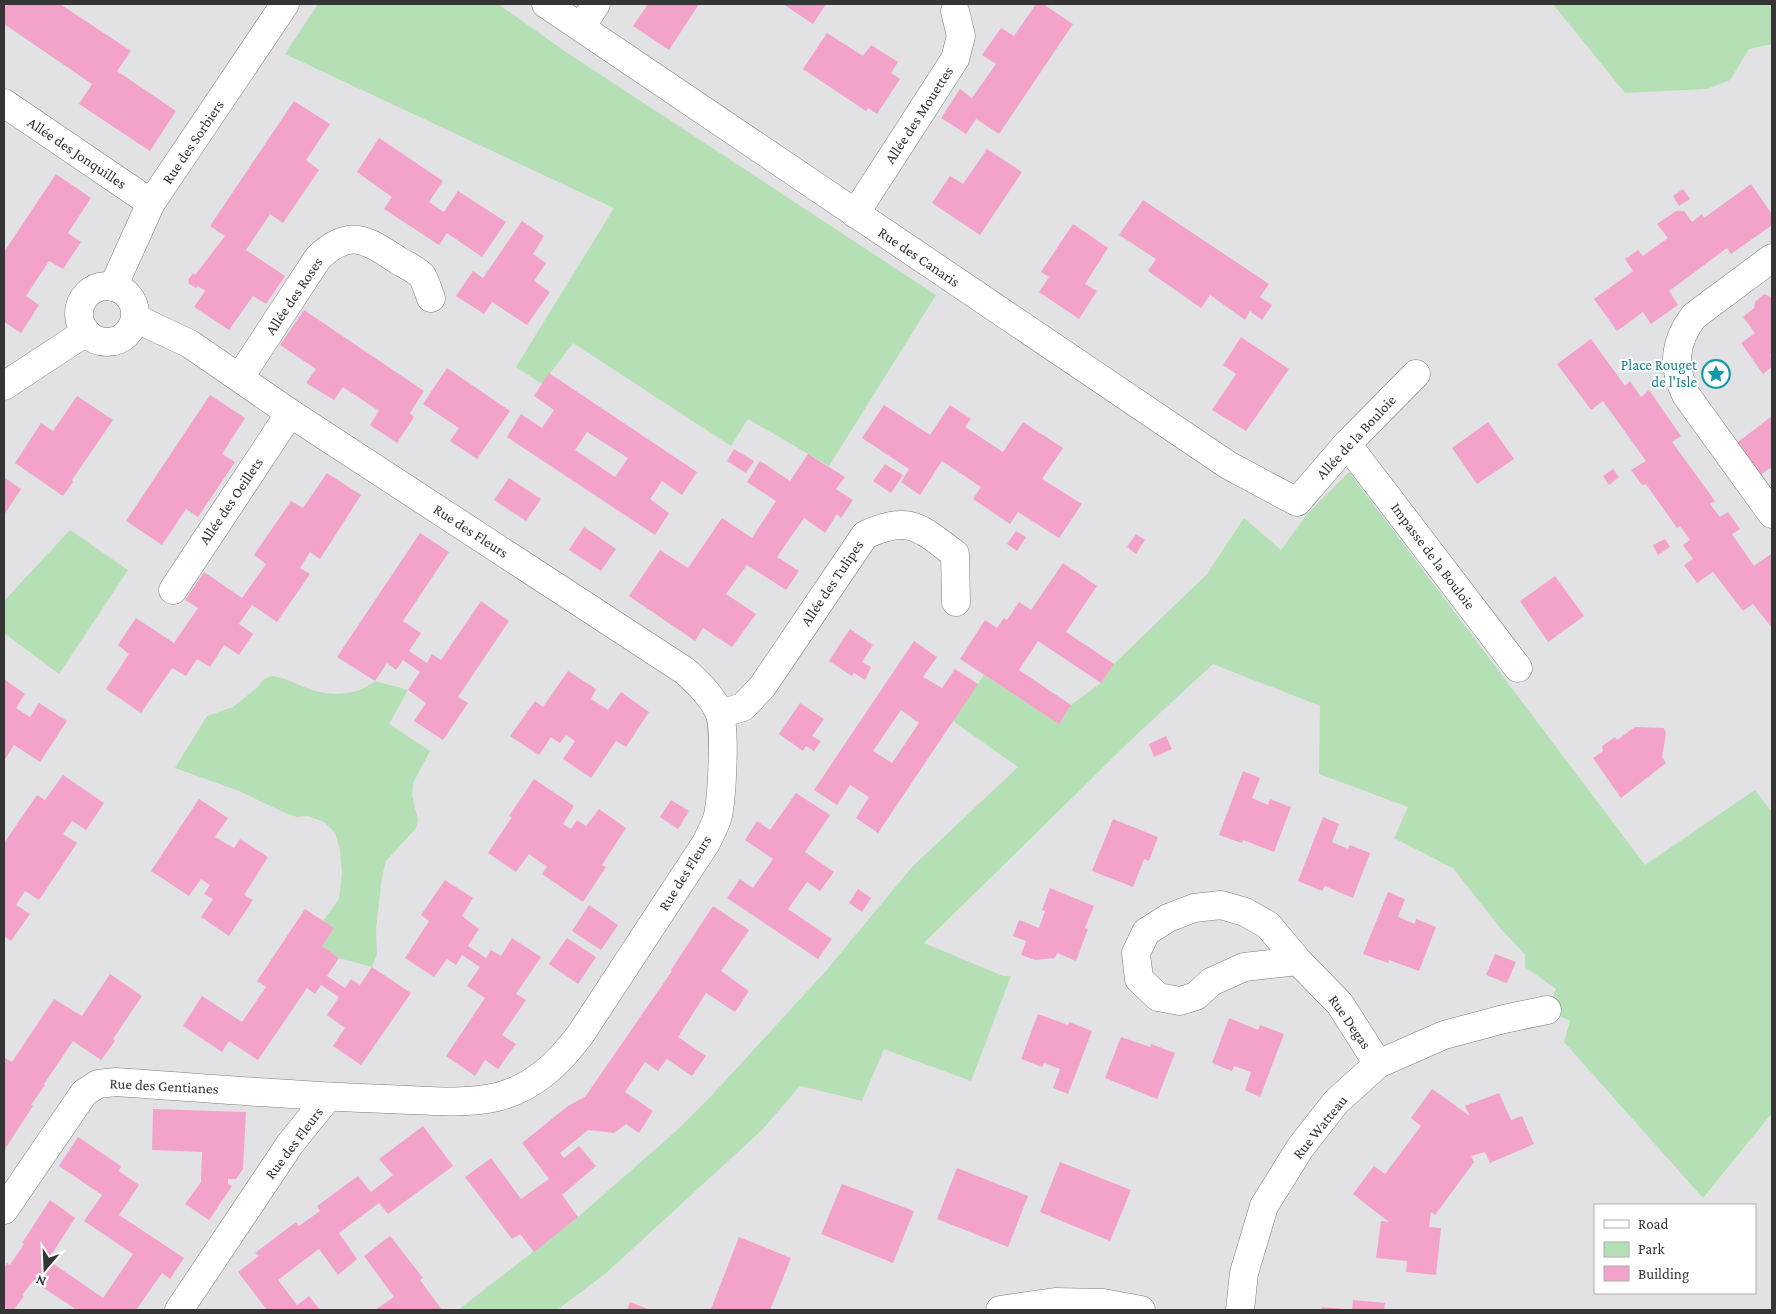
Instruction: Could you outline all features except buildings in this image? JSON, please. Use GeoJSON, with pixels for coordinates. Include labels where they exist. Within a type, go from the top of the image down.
{"type":"FeatureCollection","features":[{"type":"Feature","properties":{"kind":"street","name":"Rue des Sorbiers"},"geometry":{"type":"LineString","coordinates":[[113,287],[151,203],[285,4]]}},
{"type":"Feature","properties":{"kind":"street","name":"Rue des Canaris"},"geometry":{"type":"LineString","coordinates":[[546,4],[1228,465],[1297,502]]}},
{"type":"Feature","properties":{"kind":"street"},"geometry":{"type":"LineString","coordinates":[[580,27],[596,4]]}},
{"type":"Feature","properties":{"kind":"street","name":"Allée des Mouettes"},"geometry":{"type":"LineString","coordinates":[[856,214],[955,60],[961,36],[955,11]]}},
{"type":"Feature","properties":{"kind":"street","name":"Allée des Jonquilles"},"geometry":{"type":"LineString","coordinates":[[4,103],[151,203]]}},
{"type":"Feature","properties":{"kind":"street","name":"Allée des Roses"},"geometry":{"type":"LineString","coordinates":[[240,377],[318,258],[329,248],[344,240],[362,239],[375,244],[422,276],[431,298]]}},
{"type":"Feature","properties":{"kind":"street"},"geometry":{"type":"LineString","coordinates":[[1772,258],[1694,316],[1686,326],[1677,353],[1679,381],[1686,395],[1772,514]]}},
{"type":"Feature","properties":{"kind":"street"},"geometry":{"type":"LineString","coordinates":[[104,286],[113,287],[128,295],[135,309],[135,318],[127,334],[110,342],[101,342],[92,338],[86,332],[81,325],[79,316],[83,299],[96,288],[104,286]]}},
{"type":"Feature","properties":{"kind":"street","name":"Rue des Fleurs"},"geometry":{"type":"LineString","coordinates":[[135,318],[190,344],[290,413],[685,671],[709,694],[720,714],[723,753],[722,787],[717,818],[706,843],[580,1035],[563,1057],[545,1074],[522,1088],[497,1096],[464,1101],[328,1097],[290,1144],[179,1310]]}},
{"type":"Feature","properties":{"kind":"street"},"geometry":{"type":"LineString","coordinates":[[4,386],[86,332]]}},
{"type":"Feature","properties":{"kind":"street","name":"Allée de la Bouloie"},"geometry":{"type":"LineString","coordinates":[[1297,502],[1347,444],[1416,374]]}},
{"type":"Feature","properties":{"kind":"street","name":"Allée des Oeillets"},"geometry":{"type":"LineString","coordinates":[[172,590],[290,413]]}},
{"type":"Feature","properties":{"kind":"street","name":"Impasse de la Bouloie"},"geometry":{"type":"LineString","coordinates":[[1347,444],[1518,668]]}},
{"type":"Feature","properties":{"kind":"street","name":"Allée des Tulipes"},"geometry":{"type":"LineString","coordinates":[[720,714],[743,707],[762,687],[865,535],[885,526],[904,525],[921,529],[955,554],[956,602]]}},
{"type":"Feature","properties":{"kind":"street","name":"Rue Degas"},"geometry":{"type":"LineString","coordinates":[[1298,961],[1244,967],[1211,982],[1196,996],[1180,1001],[1158,997],[1139,979],[1136,953],[1146,932],[1168,918],[1194,908],[1221,905],[1245,912],[1268,925],[1298,961],[1340,1004],[1378,1064]]}},
{"type":"Feature","properties":{"kind":"street","name":"Rue Watteau"},"geometry":{"type":"LineString","coordinates":[[1240,1310],[1244,1273],[1264,1206],[1300,1148],[1336,1102],[1378,1064],[1444,1035],[1547,1010]]}},
{"type":"Feature","properties":{"kind":"street","name":"Rue des Gentianes"},"geometry":{"type":"LineString","coordinates":[[4,1210],[84,1093],[98,1084],[116,1082],[328,1097]]}},
{"type":"Feature","properties":{"kind":"street"},"geometry":{"type":"LineString","coordinates":[[1000,1310],[1055,1302],[1103,1303],[1142,1310]]}},
{"type":"Feature","properties":{"kind":"green space"},"geometry":{"type":"Polygon","coordinates":[[[318,4],[498,4],[566,52],[936,295],[829,466],[748,419],[731,446],[573,343],[542,384],[516,367],[614,208],[285,54],[318,4]]]}},
{"type":"Feature","properties":{"kind":"green space"},"geometry":{"type":"Polygon","coordinates":[[[1553,4],[1772,4],[1772,44],[1749,49],[1730,80],[1707,89],[1625,93],[1553,4]]]}},
{"type":"Feature","properties":{"kind":"green space"},"geometry":{"type":"Polygon","coordinates":[[[1349,472],[1645,865],[1755,790],[1772,812],[1772,1113],[1703,1198],[1564,1042],[1570,1021],[1547,1010],[1556,989],[1525,967],[1525,954],[1501,929],[1453,868],[1394,838],[1408,807],[1319,774],[1320,706],[1213,664],[1133,738],[924,943],[1003,976],[1011,976],[971,1081],[884,1049],[862,1101],[800,1086],[762,1130],[605,1274],[557,1310],[458,1310],[578,1217],[675,1132],[713,1094],[825,972],[912,867],[1018,767],[953,721],[984,675],[1059,724],[1071,705],[1101,683],[1114,664],[1207,574],[1244,518],[1281,550],[1308,513],[1349,472]]]}},
{"type":"Feature","properties":{"kind":"green space"},"geometry":{"type":"Polygon","coordinates":[[[70,530],[128,570],[59,674],[4,633],[4,601],[70,530]]]}},
{"type":"Feature","properties":{"kind":"green space"},"geometry":{"type":"Polygon","coordinates":[[[271,676],[322,693],[331,694],[350,693],[375,681],[408,690],[389,724],[430,751],[413,783],[412,795],[418,820],[416,828],[386,861],[382,877],[376,929],[377,954],[372,967],[339,958],[322,946],[323,921],[339,899],[342,874],[340,849],[335,833],[324,822],[308,816],[297,817],[283,812],[239,791],[175,768],[207,716],[233,707],[258,687],[263,680],[271,676]]]}},
{"type":"Feature","properties":{"kind":"place","name":"Place Rouget de l'Isle"},"geometry":{"type":"Point","coordinates":[1716,374]}}]}
